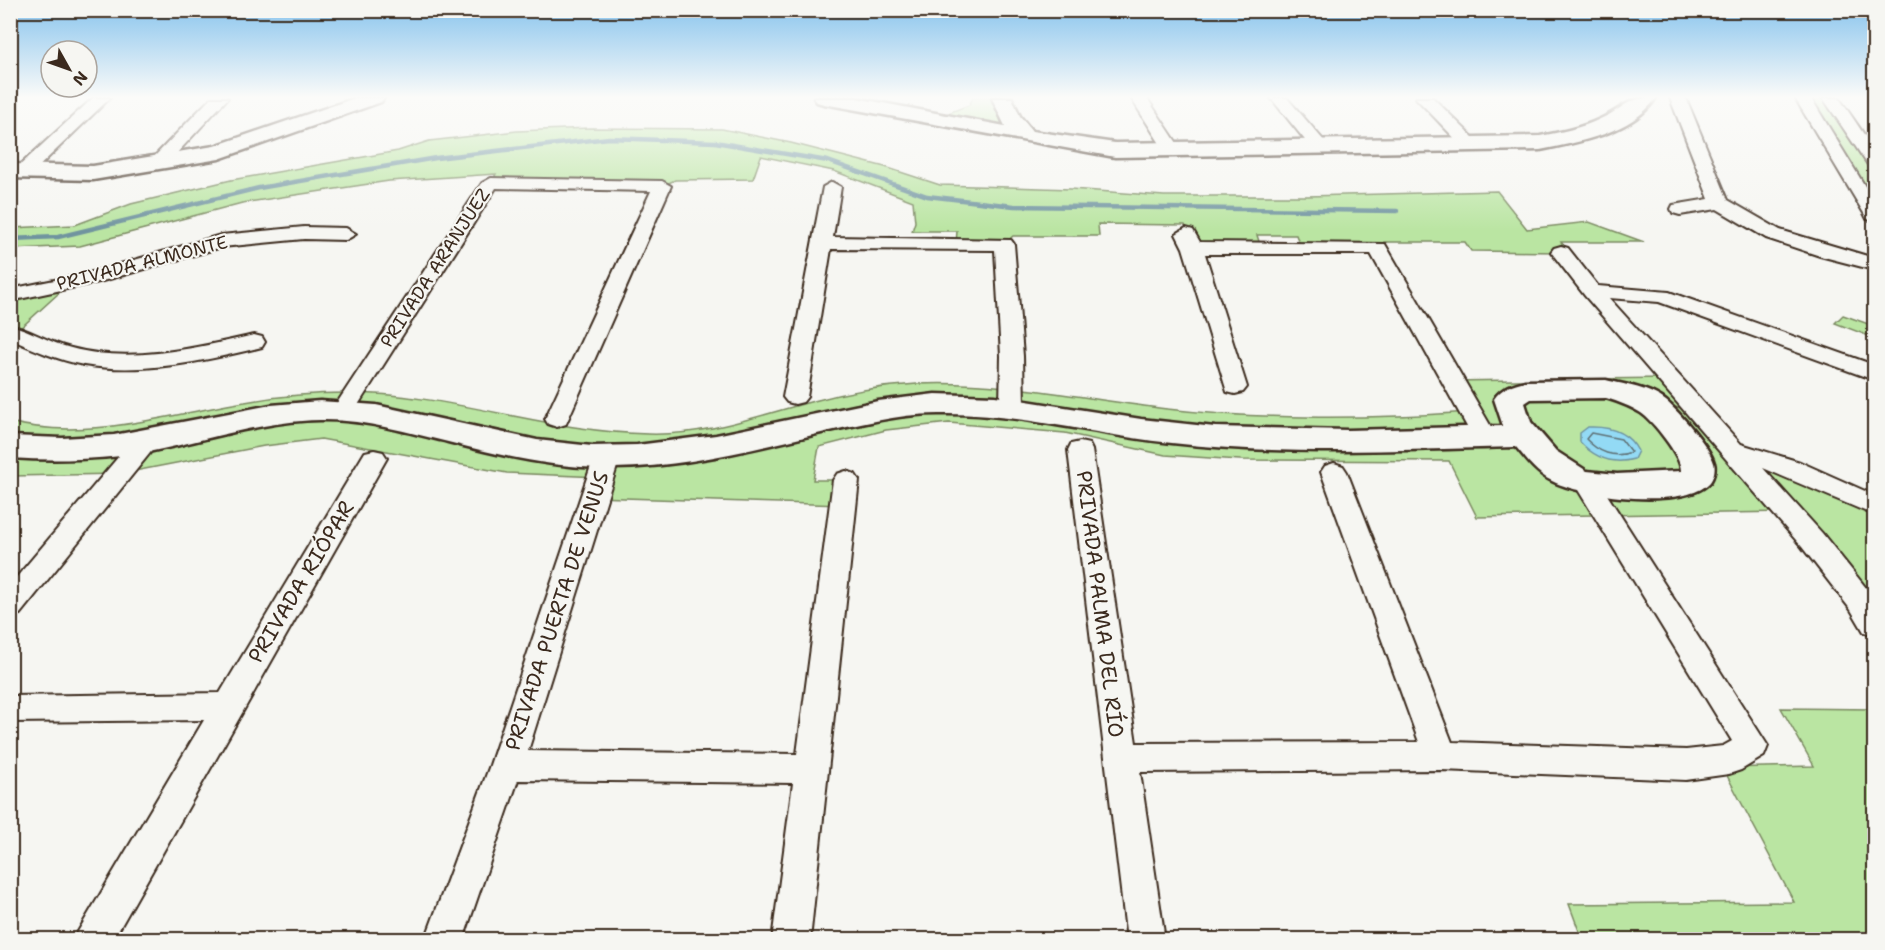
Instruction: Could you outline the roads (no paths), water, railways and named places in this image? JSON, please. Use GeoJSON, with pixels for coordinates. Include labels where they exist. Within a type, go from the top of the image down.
{"type":"FeatureCollection","features":[{"type":"Feature","properties":{"kind":"street"},"geometry":{"type":"LineString","coordinates":[[17,171],[50,142]]}},
{"type":"Feature","properties":{"kind":"street"},"geometry":{"type":"LineString","coordinates":[[157,165],[178,142]]}},
{"type":"Feature","properties":{"kind":"street"},"geometry":{"type":"LineString","coordinates":[[17,171],[93,173],[157,165],[219,152],[246,142]]}},
{"type":"Feature","properties":{"kind":"street"},"geometry":{"type":"LineString","coordinates":[[1066,142],[1115,150],[1543,142]]}},
{"type":"Feature","properties":{"kind":"street"},"geometry":{"type":"LineString","coordinates":[[1168,142],[1172,149]]}},
{"type":"Feature","properties":{"kind":"street"},"geometry":{"type":"LineString","coordinates":[[1316,142],[1319,146]]}},
{"type":"Feature","properties":{"kind":"street"},"geometry":{"type":"LineString","coordinates":[[1696,142],[1720,203],[1773,234],[1827,252],[1875,264]]}},
{"type":"Feature","properties":{"kind":"street"},"geometry":{"type":"LineString","coordinates":[[1830,142],[1875,215]]}},
{"type":"Feature","properties":{"kind":"street"},"geometry":{"type":"LineString","coordinates":[[1862,142],[1875,160]]}},
{"type":"Feature","properties":{"kind":"street","name":"PRIVADA ARANJUEZ"},"geometry":{"type":"LineString","coordinates":[[343,411],[491,183],[662,186],[557,419]]}},
{"type":"Feature","properties":{"kind":"street"},"geometry":{"type":"LineString","coordinates":[[795,397],[832,187]]}},
{"type":"Feature","properties":{"kind":"street"},"geometry":{"type":"LineString","coordinates":[[1680,209],[1720,203]]}},
{"type":"Feature","properties":{"kind":"street","name":"PRIVADA ALMONTE"},"geometry":{"type":"LineString","coordinates":[[10,295],[92,278],[221,240],[304,233],[346,234]]}},
{"type":"Feature","properties":{"kind":"street"},"geometry":{"type":"LineString","coordinates":[[1235,387],[1189,241],[1378,248],[1485,437]]}},
{"type":"Feature","properties":{"kind":"street"},"geometry":{"type":"LineString","coordinates":[[823,243],[1004,244],[1012,356],[1012,406]]}},
{"type":"Feature","properties":{"kind":"street"},"geometry":{"type":"LineString","coordinates":[[1561,252],[1592,292],[1812,540],[1861,602],[1875,624]]}},
{"type":"Feature","properties":{"kind":"street"},"geometry":{"type":"LineString","coordinates":[[1592,292],[1662,296],[1875,373]]}},
{"type":"Feature","properties":{"kind":"street"},"geometry":{"type":"LineString","coordinates":[[10,331],[63,353],[120,361],[198,354],[254,342]]}},
{"type":"Feature","properties":{"kind":"street"},"geometry":{"type":"LineString","coordinates":[[1606,389],[1634,396],[1655,408],[1698,463],[1697,476],[1684,484],[1587,485],[1558,473],[1550,467],[1525,436],[1509,411],[1509,399],[1526,390],[1606,389]]}},
{"type":"Feature","properties":{"kind":"street"},"geometry":{"type":"LineString","coordinates":[[10,447],[66,450],[145,442],[278,415],[343,411],[395,417],[466,437],[541,451],[607,457],[702,450],[872,411],[934,404],[1012,406],[1171,433],[1268,440],[1525,436]]}},
{"type":"Feature","properties":{"kind":"street"},"geometry":{"type":"LineString","coordinates":[[1655,408],[1693,406]]}},
{"type":"Feature","properties":{"kind":"street"},"geometry":{"type":"LineString","coordinates":[[10,606],[145,442]]}},
{"type":"Feature","properties":{"kind":"street"},"geometry":{"type":"LineString","coordinates":[[1690,450],[1729,448],[1791,468],[1875,507]]}},
{"type":"Feature","properties":{"kind":"street","name":"PRIVADA PALMA DEL RÍO"},"geometry":{"type":"LineString","coordinates":[[1080,450],[1146,939]]}},
{"type":"Feature","properties":{"kind":"street","name":"PRIVADA PUERTA DE VENUS"},"geometry":{"type":"LineString","coordinates":[[444,939],[507,765],[607,457]]}},
{"type":"Feature","properties":{"kind":"street","name":"PRIVADA RIÓPAR"},"geometry":{"type":"LineString","coordinates":[[92,939],[374,458]]}},
{"type":"Feature","properties":{"kind":"street"},"geometry":{"type":"LineString","coordinates":[[1334,472],[1441,756]]}},
{"type":"Feature","properties":{"kind":"street"},"geometry":{"type":"LineString","coordinates":[[791,939],[846,480]]}},
{"type":"Feature","properties":{"kind":"street","name":"PRIVADA PALMA DEL RÍO"},"geometry":{"type":"LineString","coordinates":[[1121,758],[1441,756],[1686,765],[1729,760],[1752,746],[1587,485]]}},
{"type":"Feature","properties":{"kind":"street"},"geometry":{"type":"LineString","coordinates":[[10,709],[227,706]]}},
{"type":"Feature","properties":{"kind":"street","name":"PRIVADA PUERTA DE VENUS"},"geometry":{"type":"LineString","coordinates":[[507,765],[812,769]]}},
{"type":"Feature","properties":{"kind":"water"},"geometry":{"type":"Polygon","coordinates":[[[1588,427],[1610,429],[1623,434],[1638,451],[1634,459],[1619,461],[1605,459],[1592,452],[1580,442],[1580,433],[1588,427]]]}},
{"type":"Feature","properties":{"kind":"waterway"},"geometry":{"type":"LineString","coordinates":[[10,239],[58,237],[259,188],[436,158],[572,142]]}},
{"type":"Feature","properties":{"kind":"waterway"},"geometry":{"type":"LineString","coordinates":[[717,142],[828,161],[927,196],[1014,206],[1397,211]]}}]}
